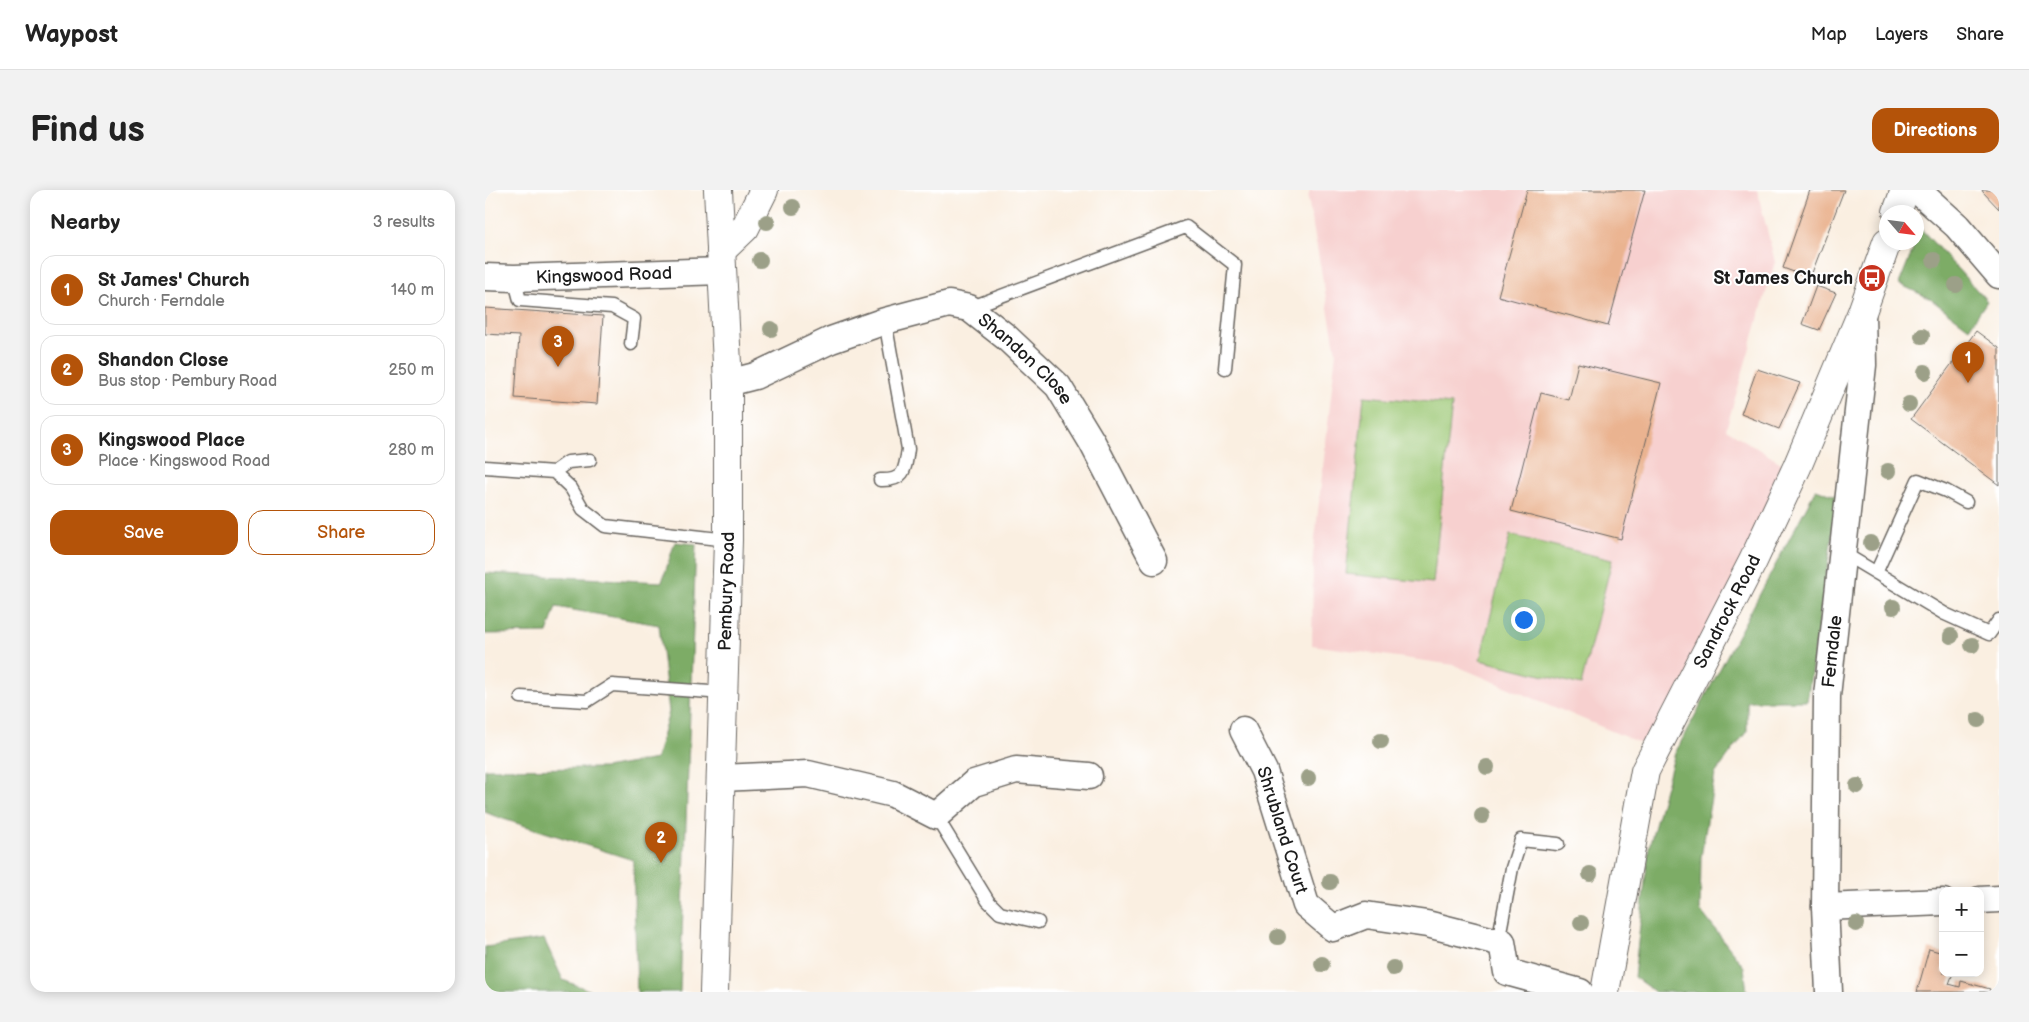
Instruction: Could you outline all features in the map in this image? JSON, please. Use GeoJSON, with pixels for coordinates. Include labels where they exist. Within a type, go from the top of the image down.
{"type":"FeatureCollection","features":[{"type":"Feature","properties":{"kind":"main road","name":"Pembury Road"},"geometry":{"type":"LineString","coordinates":[[714,992],[728,540],[728,383],[718,190]]}},
{"type":"Feature","properties":{"kind":"main road"},"geometry":{"type":"LineString","coordinates":[[722,261],[745,228],[765,190]]}},
{"type":"Feature","properties":{"kind":"main road"},"geometry":{"type":"LineString","coordinates":[[1900,205],[1905,190]]}},
{"type":"Feature","properties":{"kind":"main road","name":"Sandrock Road"},"geometry":{"type":"LineString","coordinates":[[1605,992],[1645,771],[1753,562],[1797,467],[1862,312],[1884,250]]}},
{"type":"Feature","properties":{"kind":"street"},"geometry":{"type":"LineString","coordinates":[[1917,190],[1957,226],[1999,275]]}},
{"type":"Feature","properties":{"kind":"street","name":"Kingswood Road"},"geometry":{"type":"LineString","coordinates":[[485,277],[514,278],[722,261]]}},
{"type":"Feature","properties":{"kind":"street","name":"Shandon Close"},"geometry":{"type":"LineString","coordinates":[[728,383],[755,376],[831,340],[885,320],[949,304],[969,308],[1006,337],[1058,386],[1092,442],[1154,561]]}},
{"type":"Feature","properties":{"kind":"street","name":"Ferndale"},"geometry":{"type":"LineString","coordinates":[[1829,992],[1825,907],[1827,696],[1863,365],[1862,312]]}},
{"type":"Feature","properties":{"kind":"street","name":"Shrubland Court"},"geometry":{"type":"LineString","coordinates":[[1243,730],[1263,771],[1306,904],[1333,928],[1366,916],[1427,924],[1498,942]]}},
{"type":"Feature","properties":{"kind":"street"},"geometry":{"type":"LineString","coordinates":[[721,778],[808,774],[893,794],[936,816],[974,783],[1016,770],[1089,776]]}},
{"type":"Feature","properties":{"kind":"street"},"geometry":{"type":"LineString","coordinates":[[1984,900],[1999,899]]}},
{"type":"Feature","properties":{"kind":"street"},"geometry":{"type":"LineString","coordinates":[[1825,907],[1939,902]]}},
{"type":"Feature","properties":{"kind":"street"},"geometry":{"type":"LineString","coordinates":[[1498,942],[1501,942],[1505,982],[1580,992]]}},
{"type":"Feature","properties":{"kind":"lane"},"geometry":{"type":"LineString","coordinates":[[969,308],[1187,227],[1235,265],[1225,368]]}},
{"type":"Feature","properties":{"kind":"lane"},"geometry":{"type":"LineString","coordinates":[[514,278],[520,300],[612,307],[634,319],[631,344]]}},
{"type":"Feature","properties":{"kind":"lane"},"geometry":{"type":"LineString","coordinates":[[880,480],[893,480],[902,474],[909,449],[885,320]]}},
{"type":"Feature","properties":{"kind":"lane"},"geometry":{"type":"LineString","coordinates":[[554,472],[568,462],[590,460]]}},
{"type":"Feature","properties":{"kind":"lane"},"geometry":{"type":"LineString","coordinates":[[485,467],[554,472],[571,488],[583,509],[605,526],[728,540]]}},
{"type":"Feature","properties":{"kind":"lane"},"geometry":{"type":"LineString","coordinates":[[1876,573],[1918,480],[1946,491],[1966,502]]}},
{"type":"Feature","properties":{"kind":"lane"},"geometry":{"type":"LineString","coordinates":[[1843,554],[1945,614],[1989,634],[1999,620]]}},
{"type":"Feature","properties":{"kind":"lane"},"geometry":{"type":"LineString","coordinates":[[521,697],[587,701],[612,685],[723,693]]}},
{"type":"Feature","properties":{"kind":"lane"},"geometry":{"type":"LineString","coordinates":[[936,816],[988,901],[1000,913],[1038,922]]}},
{"type":"Feature","properties":{"kind":"lane"},"geometry":{"type":"LineString","coordinates":[[1498,942],[1512,868],[1521,840],[1558,844]]}},
{"type":"Feature","properties":{"kind":"shaded area"},"geometry":{"type":"Polygon","coordinates":[[[1310,190],[1757,190],[1775,262],[1726,429],[1789,468],[1652,748],[1454,665],[1312,645],[1313,556],[1336,352],[1308,198],[1310,190]]]}},
{"type":"Feature","properties":{"kind":"green space"},"geometry":{"type":"Polygon","coordinates":[[[1924,232],[1987,301],[1969,328],[1929,298],[1899,284],[1913,250],[1924,250],[1924,232]]]}},
{"type":"Feature","properties":{"kind":"green space"},"geometry":{"type":"Polygon","coordinates":[[[1364,396],[1452,404],[1433,583],[1346,574],[1364,396]]]}},
{"type":"Feature","properties":{"kind":"green space"},"geometry":{"type":"Polygon","coordinates":[[[1816,489],[1838,497],[1807,701],[1747,701],[1747,731],[1715,774],[1701,857],[1700,910],[1744,967],[1747,992],[1655,992],[1634,977],[1649,847],[1675,753],[1816,489]]]}},
{"type":"Feature","properties":{"kind":"green space"},"geometry":{"type":"Polygon","coordinates":[[[1510,535],[1612,560],[1581,685],[1480,660],[1510,535]]]}},
{"type":"Feature","properties":{"kind":"green space"},"geometry":{"type":"Polygon","coordinates":[[[675,542],[696,544],[680,992],[637,992],[633,860],[485,812],[485,769],[605,768],[656,759],[669,712],[659,625],[556,607],[547,633],[485,634],[485,573],[662,582],[675,542]]]}},
{"type":"Feature","properties":{"kind":"green space"},"geometry":{"type":"Polygon","coordinates":[[[544,939],[563,980],[594,992],[485,992],[485,947],[544,939]]]}},
{"type":"Feature","properties":{"kind":"building"},"geometry":{"type":"Polygon","coordinates":[[[1527,190],[1645,190],[1608,326],[1498,296],[1527,190]]]}},
{"type":"Feature","properties":{"kind":"building"},"geometry":{"type":"Polygon","coordinates":[[[1810,190],[1844,190],[1810,278],[1783,268],[1810,190]]]}},
{"type":"Feature","properties":{"kind":"building"},"geometry":{"type":"Polygon","coordinates":[[[1982,190],[1999,190],[1999,209],[1983,192],[1982,190]]]}},
{"type":"Feature","properties":{"kind":"building"},"geometry":{"type":"Polygon","coordinates":[[[1816,286],[1836,293],[1819,330],[1802,324],[1816,286]]]}},
{"type":"Feature","properties":{"kind":"building"},"geometry":{"type":"Polygon","coordinates":[[[485,308],[603,316],[597,404],[515,398],[519,336],[485,334],[485,308]]]}},
{"type":"Feature","properties":{"kind":"building"},"geometry":{"type":"Polygon","coordinates":[[[1976,331],[1999,348],[1999,485],[1911,419],[1976,331]]]}},
{"type":"Feature","properties":{"kind":"building"},"geometry":{"type":"Polygon","coordinates":[[[1578,363],[1661,383],[1621,539],[1511,511],[1541,393],[1569,400],[1578,363]]]}},
{"type":"Feature","properties":{"kind":"building"},"geometry":{"type":"Polygon","coordinates":[[[1757,369],[1800,383],[1779,429],[1741,414],[1757,369]]]}},
{"type":"Feature","properties":{"kind":"building"},"geometry":{"type":"Polygon","coordinates":[[[1929,949],[1939,952],[1939,977],[1952,977],[1949,984],[1960,987],[1961,981],[1990,989],[1989,992],[1917,992],[1929,949]]]}},
{"type":"Feature","properties":{"kind":"place","name":"St James Church"},"geometry":{"type":"Point","coordinates":[1872,278]}},
{"type":"Feature","properties":{"kind":"place","name":"Kingswood Place"},"geometry":{"type":"Point","coordinates":[558,367]}},
{"type":"Feature","properties":{"kind":"place","name":"St James' Church"},"geometry":{"type":"Point","coordinates":[1968,383]}},
{"type":"Feature","properties":{"kind":"place","name":"Shandon Close"},"geometry":{"type":"Point","coordinates":[661,863]}}]}
